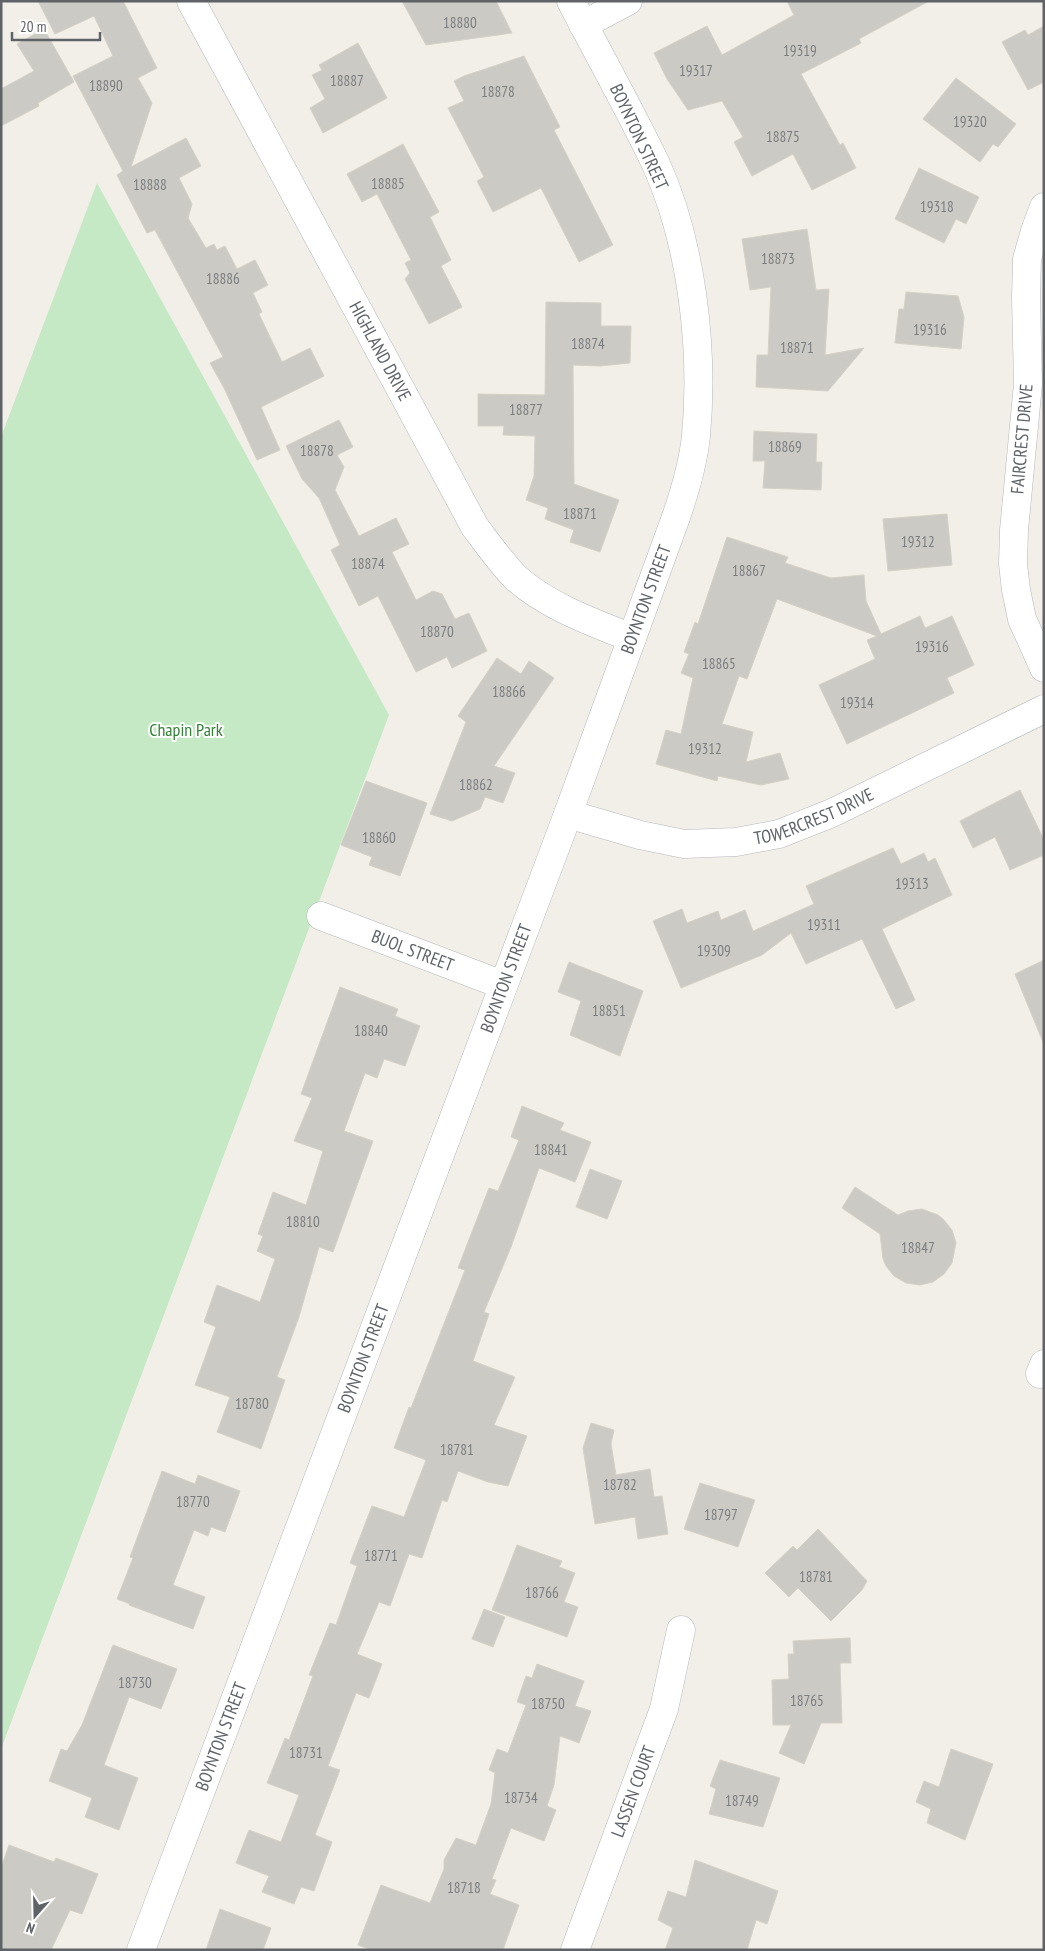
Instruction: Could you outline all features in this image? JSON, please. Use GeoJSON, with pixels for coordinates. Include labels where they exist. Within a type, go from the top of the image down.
{"type":"FeatureCollection","features":[{"type":"Feature","properties":{"kind":"street","name":"HIGHLAND DRIVE"},"geometry":{"type":"LineString","coordinates":[[191,1],[475,527],[517,578],[550,601],[581,618],[632,638]]}},
{"type":"Feature","properties":{"kind":"street"},"geometry":{"type":"LineString","coordinates":[[577,13],[628,1]]}},
{"type":"Feature","properties":{"kind":"street","name":"BOYNTON STREET"},"geometry":{"type":"LineString","coordinates":[[141,1950],[568,814],[676,517],[688,479],[696,437],[697,333],[687,266],[675,218],[659,173],[577,13]]}},
{"type":"Feature","properties":{"kind":"street","name":"FAIRCREST DRIVE"},"geometry":{"type":"LineString","coordinates":[[1044,208],[1034,230],[1027,259],[1028,384],[1014,530],[1016,590],[1022,619],[1044,668]]}},
{"type":"Feature","properties":{"kind":"street","name":"TOWERCREST DRIVE"},"geometry":{"type":"LineString","coordinates":[[568,814],[640,835],[684,844],[736,842],[780,834],[832,813],[1044,709]]}},
{"type":"Feature","properties":{"kind":"street","name":"BUOL STREET"},"geometry":{"type":"LineString","coordinates":[[321,916],[503,985]]}},
{"type":"Feature","properties":{"kind":"street","name":"LASSEN COURT"},"geometry":{"type":"LineString","coordinates":[[574,1950],[664,1709],[681,1630]]}},
{"type":"Feature","properties":{"kind":"green space","name":"Chapin Park"},"geometry":{"type":"Polygon","coordinates":[[[97,183],[389,715],[1,1749],[1,437],[97,183]]]}},
{"type":"Feature","properties":{"kind":"building"},"geometry":{"type":"Polygon","coordinates":[[[38,1],[123,1],[157,68],[138,78],[152,103],[131,167],[186,138],[201,166],[179,178],[192,204],[188,218],[206,248],[214,244],[217,250],[225,246],[237,269],[255,260],[268,285],[253,293],[262,312],[259,314],[282,362],[310,348],[324,376],[261,407],[280,450],[257,460],[224,388],[210,363],[223,357],[155,230],[147,233],[117,175],[123,171],[73,76],[113,56],[94,16],[55,34],[38,1]]]}},
{"type":"Feature","properties":{"kind":"building"},"geometry":{"type":"Polygon","coordinates":[[[402,1],[496,1],[512,33],[426,45],[402,1]]]}},
{"type":"Feature","properties":{"kind":"building"},"geometry":{"type":"Polygon","coordinates":[[[787,1],[929,1],[859,39],[861,43],[801,74],[840,145],[843,143],[856,168],[812,190],[793,154],[752,176],[734,142],[743,137],[722,101],[688,110],[667,79],[654,53],[707,26],[722,55],[794,15],[787,1]]]}},
{"type":"Feature","properties":{"kind":"building"},"geometry":{"type":"Polygon","coordinates":[[[1044,26],[1044,82],[1028,90],[1002,42],[1025,30],[1028,35],[1044,26]]]}},
{"type":"Feature","properties":{"kind":"building"},"geometry":{"type":"Polygon","coordinates":[[[44,29],[74,82],[38,103],[39,106],[1,126],[1,89],[34,71],[17,44],[44,29]]]}},
{"type":"Feature","properties":{"kind":"building"},"geometry":{"type":"Polygon","coordinates":[[[358,43],[387,98],[323,133],[310,108],[325,99],[312,75],[322,70],[319,65],[358,43]]]}},
{"type":"Feature","properties":{"kind":"building"},"geometry":{"type":"Polygon","coordinates":[[[524,56],[560,127],[554,130],[613,245],[579,262],[541,188],[493,212],[477,181],[484,177],[448,108],[464,101],[454,81],[524,56]]]}},
{"type":"Feature","properties":{"kind":"building"},"geometry":{"type":"Polygon","coordinates":[[[956,78],[1016,124],[998,147],[993,144],[980,162],[923,119],[956,78]]]}},
{"type":"Feature","properties":{"kind":"building"},"geometry":{"type":"Polygon","coordinates":[[[403,144],[439,212],[430,217],[451,260],[441,266],[462,307],[429,324],[405,279],[410,273],[405,263],[411,260],[377,194],[362,202],[347,174],[403,144]]]}},
{"type":"Feature","properties":{"kind":"building"},"geometry":{"type":"Polygon","coordinates":[[[919,168],[979,197],[966,224],[956,219],[944,243],[895,219],[919,168]]]}},
{"type":"Feature","properties":{"kind":"building"},"geometry":{"type":"Polygon","coordinates":[[[807,229],[816,290],[829,289],[825,355],[864,348],[828,391],[756,387],[757,355],[768,355],[771,287],[750,290],[742,239],[807,229]]]}},
{"type":"Feature","properties":{"kind":"building"},"geometry":{"type":"Polygon","coordinates":[[[906,292],[958,296],[964,317],[961,349],[895,343],[899,309],[904,309],[906,292]]]}},
{"type":"Feature","properties":{"kind":"building"},"geometry":{"type":"Polygon","coordinates":[[[546,302],[601,303],[601,326],[631,326],[630,363],[600,366],[573,365],[574,484],[619,500],[600,552],[570,542],[574,530],[545,519],[548,508],[526,500],[534,476],[535,436],[503,435],[504,426],[478,426],[478,394],[545,395],[546,302]]]}},
{"type":"Feature","properties":{"kind":"building"},"geometry":{"type":"Polygon","coordinates":[[[339,420],[353,447],[337,455],[344,467],[335,490],[359,536],[396,518],[409,544],[392,552],[416,600],[433,591],[442,594],[455,619],[469,613],[487,651],[452,668],[447,657],[416,672],[378,596],[359,606],[331,550],[340,545],[319,498],[302,479],[286,446],[339,420]]]}},
{"type":"Feature","properties":{"kind":"building"},"geometry":{"type":"Polygon","coordinates":[[[754,431],[817,434],[816,462],[822,462],[821,490],[763,488],[765,461],[753,461],[754,431]]]}},
{"type":"Feature","properties":{"kind":"building"},"geometry":{"type":"Polygon","coordinates":[[[947,514],[952,565],[888,571],[883,519],[947,514]]]}},
{"type":"Feature","properties":{"kind":"building"},"geometry":{"type":"Polygon","coordinates":[[[727,537],[788,557],[785,563],[831,578],[864,575],[866,601],[881,634],[920,616],[925,628],[952,616],[974,665],[947,678],[954,693],[847,744],[819,685],[875,659],[867,640],[877,636],[777,599],[747,679],[739,676],[722,724],[753,732],[746,762],[780,753],[789,779],[761,785],[718,776],[717,781],[656,764],[666,730],[681,734],[693,678],[681,673],[689,654],[684,652],[695,622],[698,624],[727,537]]]}},
{"type":"Feature","properties":{"kind":"building"},"geometry":{"type":"Polygon","coordinates":[[[497,658],[521,674],[529,661],[554,678],[494,766],[515,773],[503,803],[485,797],[480,809],[452,821],[430,814],[466,722],[458,716],[497,658]]]}},
{"type":"Feature","properties":{"kind":"building"},"geometry":{"type":"Polygon","coordinates":[[[366,781],[427,803],[400,876],[369,865],[372,857],[341,845],[366,781]]]}},
{"type":"Feature","properties":{"kind":"building"},"geometry":{"type":"Polygon","coordinates":[[[1020,790],[1044,840],[1044,855],[1010,870],[995,837],[973,848],[960,821],[1020,790]]]}},
{"type":"Feature","properties":{"kind":"building"},"geometry":{"type":"Polygon","coordinates":[[[893,848],[901,864],[924,853],[928,862],[935,858],[952,895],[882,929],[915,1000],[896,1009],[862,939],[806,964],[791,933],[762,955],[681,988],[653,921],[682,909],[687,923],[718,911],[721,920],[745,910],[753,931],[814,904],[806,886],[893,848]]]}},
{"type":"Feature","properties":{"kind":"building"},"geometry":{"type":"Polygon","coordinates":[[[1044,960],[1044,1042],[1043,1042],[1015,974],[1044,960]]]}},
{"type":"Feature","properties":{"kind":"building"},"geometry":{"type":"Polygon","coordinates":[[[569,962],[643,991],[620,1056],[570,1035],[581,1001],[558,992],[569,962]]]}},
{"type":"Feature","properties":{"kind":"building"},"geometry":{"type":"Polygon","coordinates":[[[340,987],[398,1009],[395,1016],[420,1026],[405,1066],[384,1059],[377,1078],[365,1073],[344,1131],[373,1141],[333,1252],[319,1247],[299,1317],[277,1377],[285,1380],[261,1449],[217,1432],[230,1397],[195,1385],[216,1327],[204,1322],[217,1285],[260,1302],[275,1259],[257,1251],[263,1236],[258,1234],[273,1192],[306,1205],[323,1151],[294,1141],[312,1098],[301,1094],[340,987]]]}},
{"type":"Feature","properties":{"kind":"building"},"geometry":{"type":"Polygon","coordinates":[[[522,1106],[564,1123],[560,1130],[591,1142],[575,1182],[539,1168],[511,1247],[484,1312],[489,1314],[473,1361],[515,1377],[494,1425],[527,1436],[508,1486],[488,1482],[458,1471],[447,1502],[442,1500],[422,1558],[409,1554],[390,1606],[379,1602],[357,1654],[382,1664],[369,1698],[356,1693],[328,1766],[340,1770],[315,1835],[332,1842],[314,1891],[301,1887],[294,1904],[262,1892],[269,1876],[236,1863],[249,1830],[281,1842],[299,1795],[267,1783],[285,1738],[289,1740],[313,1676],[309,1675],[330,1623],[336,1625],[357,1566],[350,1563],[372,1506],[404,1517],[426,1460],[394,1448],[465,1270],[458,1268],[489,1188],[498,1191],[519,1140],[511,1137],[522,1106]]]}},
{"type":"Feature","properties":{"kind":"building"},"geometry":{"type":"Polygon","coordinates":[[[590,1169],[622,1181],[607,1219],[576,1207],[590,1169]]]}},
{"type":"Feature","properties":{"kind":"building"},"geometry":{"type":"Polygon","coordinates":[[[855,1187],[898,1215],[922,1209],[943,1219],[952,1230],[956,1243],[952,1263],[944,1274],[933,1282],[920,1285],[906,1283],[894,1276],[883,1259],[880,1234],[842,1208],[855,1187]]]}},
{"type":"Feature","properties":{"kind":"building"},"geometry":{"type":"Polygon","coordinates":[[[591,1423],[614,1430],[611,1444],[616,1475],[650,1469],[654,1497],[662,1496],[668,1534],[638,1539],[635,1517],[595,1524],[583,1448],[591,1423]]]}},
{"type":"Feature","properties":{"kind":"building"},"geometry":{"type":"Polygon","coordinates":[[[162,1471],[195,1484],[198,1475],[240,1491],[225,1532],[211,1527],[208,1536],[194,1530],[173,1585],[205,1597],[193,1629],[117,1599],[133,1558],[130,1557],[162,1471]]]}},
{"type":"Feature","properties":{"kind":"building"},"geometry":{"type":"Polygon","coordinates":[[[700,1483],[755,1500],[738,1547],[684,1529],[700,1483]]]}},
{"type":"Feature","properties":{"kind":"building"},"geometry":{"type":"Polygon","coordinates":[[[818,1529],[867,1581],[862,1590],[831,1621],[798,1588],[789,1597],[765,1573],[793,1546],[797,1550],[818,1529]]]}},
{"type":"Feature","properties":{"kind":"building"},"geometry":{"type":"Polygon","coordinates":[[[517,1545],[562,1561],[559,1567],[575,1573],[564,1602],[578,1607],[567,1637],[492,1610],[517,1545]]]}},
{"type":"Feature","properties":{"kind":"building"},"geometry":{"type":"Polygon","coordinates":[[[484,1609],[505,1617],[493,1647],[472,1639],[484,1609]]]}},
{"type":"Feature","properties":{"kind":"building"},"geometry":{"type":"Polygon","coordinates":[[[850,1638],[851,1663],[840,1663],[842,1723],[821,1723],[804,1764],[779,1753],[791,1725],[773,1725],[772,1680],[789,1679],[788,1654],[794,1654],[793,1641],[850,1638]]]}},
{"type":"Feature","properties":{"kind":"building"},"geometry":{"type":"Polygon","coordinates":[[[113,1645],[177,1669],[161,1709],[129,1697],[104,1765],[138,1778],[119,1830],[85,1817],[92,1798],[49,1781],[61,1749],[67,1751],[82,1725],[113,1645]]]}},
{"type":"Feature","properties":{"kind":"building"},"geometry":{"type":"Polygon","coordinates":[[[537,1664],[584,1681],[575,1706],[591,1711],[579,1743],[560,1736],[554,1785],[547,1806],[556,1810],[544,1841],[511,1828],[492,1879],[496,1880],[490,1894],[519,1905],[503,1950],[371,1950],[358,1945],[381,1885],[430,1903],[444,1869],[444,1860],[456,1838],[476,1845],[491,1804],[495,1773],[489,1770],[497,1749],[508,1753],[526,1705],[517,1702],[526,1676],[532,1678],[537,1664]]]}},
{"type":"Feature","properties":{"kind":"building"},"geometry":{"type":"Polygon","coordinates":[[[951,1749],[993,1764],[965,1840],[927,1823],[931,1809],[916,1802],[924,1781],[939,1787],[951,1749]]]}},
{"type":"Feature","properties":{"kind":"building"},"geometry":{"type":"Polygon","coordinates":[[[720,1760],[780,1778],[763,1827],[709,1814],[716,1789],[710,1786],[720,1760]]]}},
{"type":"Feature","properties":{"kind":"building"},"geometry":{"type":"Polygon","coordinates":[[[9,1845],[54,1862],[56,1858],[98,1874],[82,1914],[70,1910],[51,1950],[1,1950],[1,1868],[9,1845]]]}},
{"type":"Feature","properties":{"kind":"building"},"geometry":{"type":"Polygon","coordinates":[[[695,1860],[778,1891],[767,1924],[756,1920],[747,1950],[665,1950],[673,1928],[658,1920],[668,1891],[686,1897],[695,1860]]]}},
{"type":"Feature","properties":{"kind":"building"},"geometry":{"type":"Polygon","coordinates":[[[220,1909],[271,1928],[263,1950],[206,1950],[220,1909]]]}}]}
